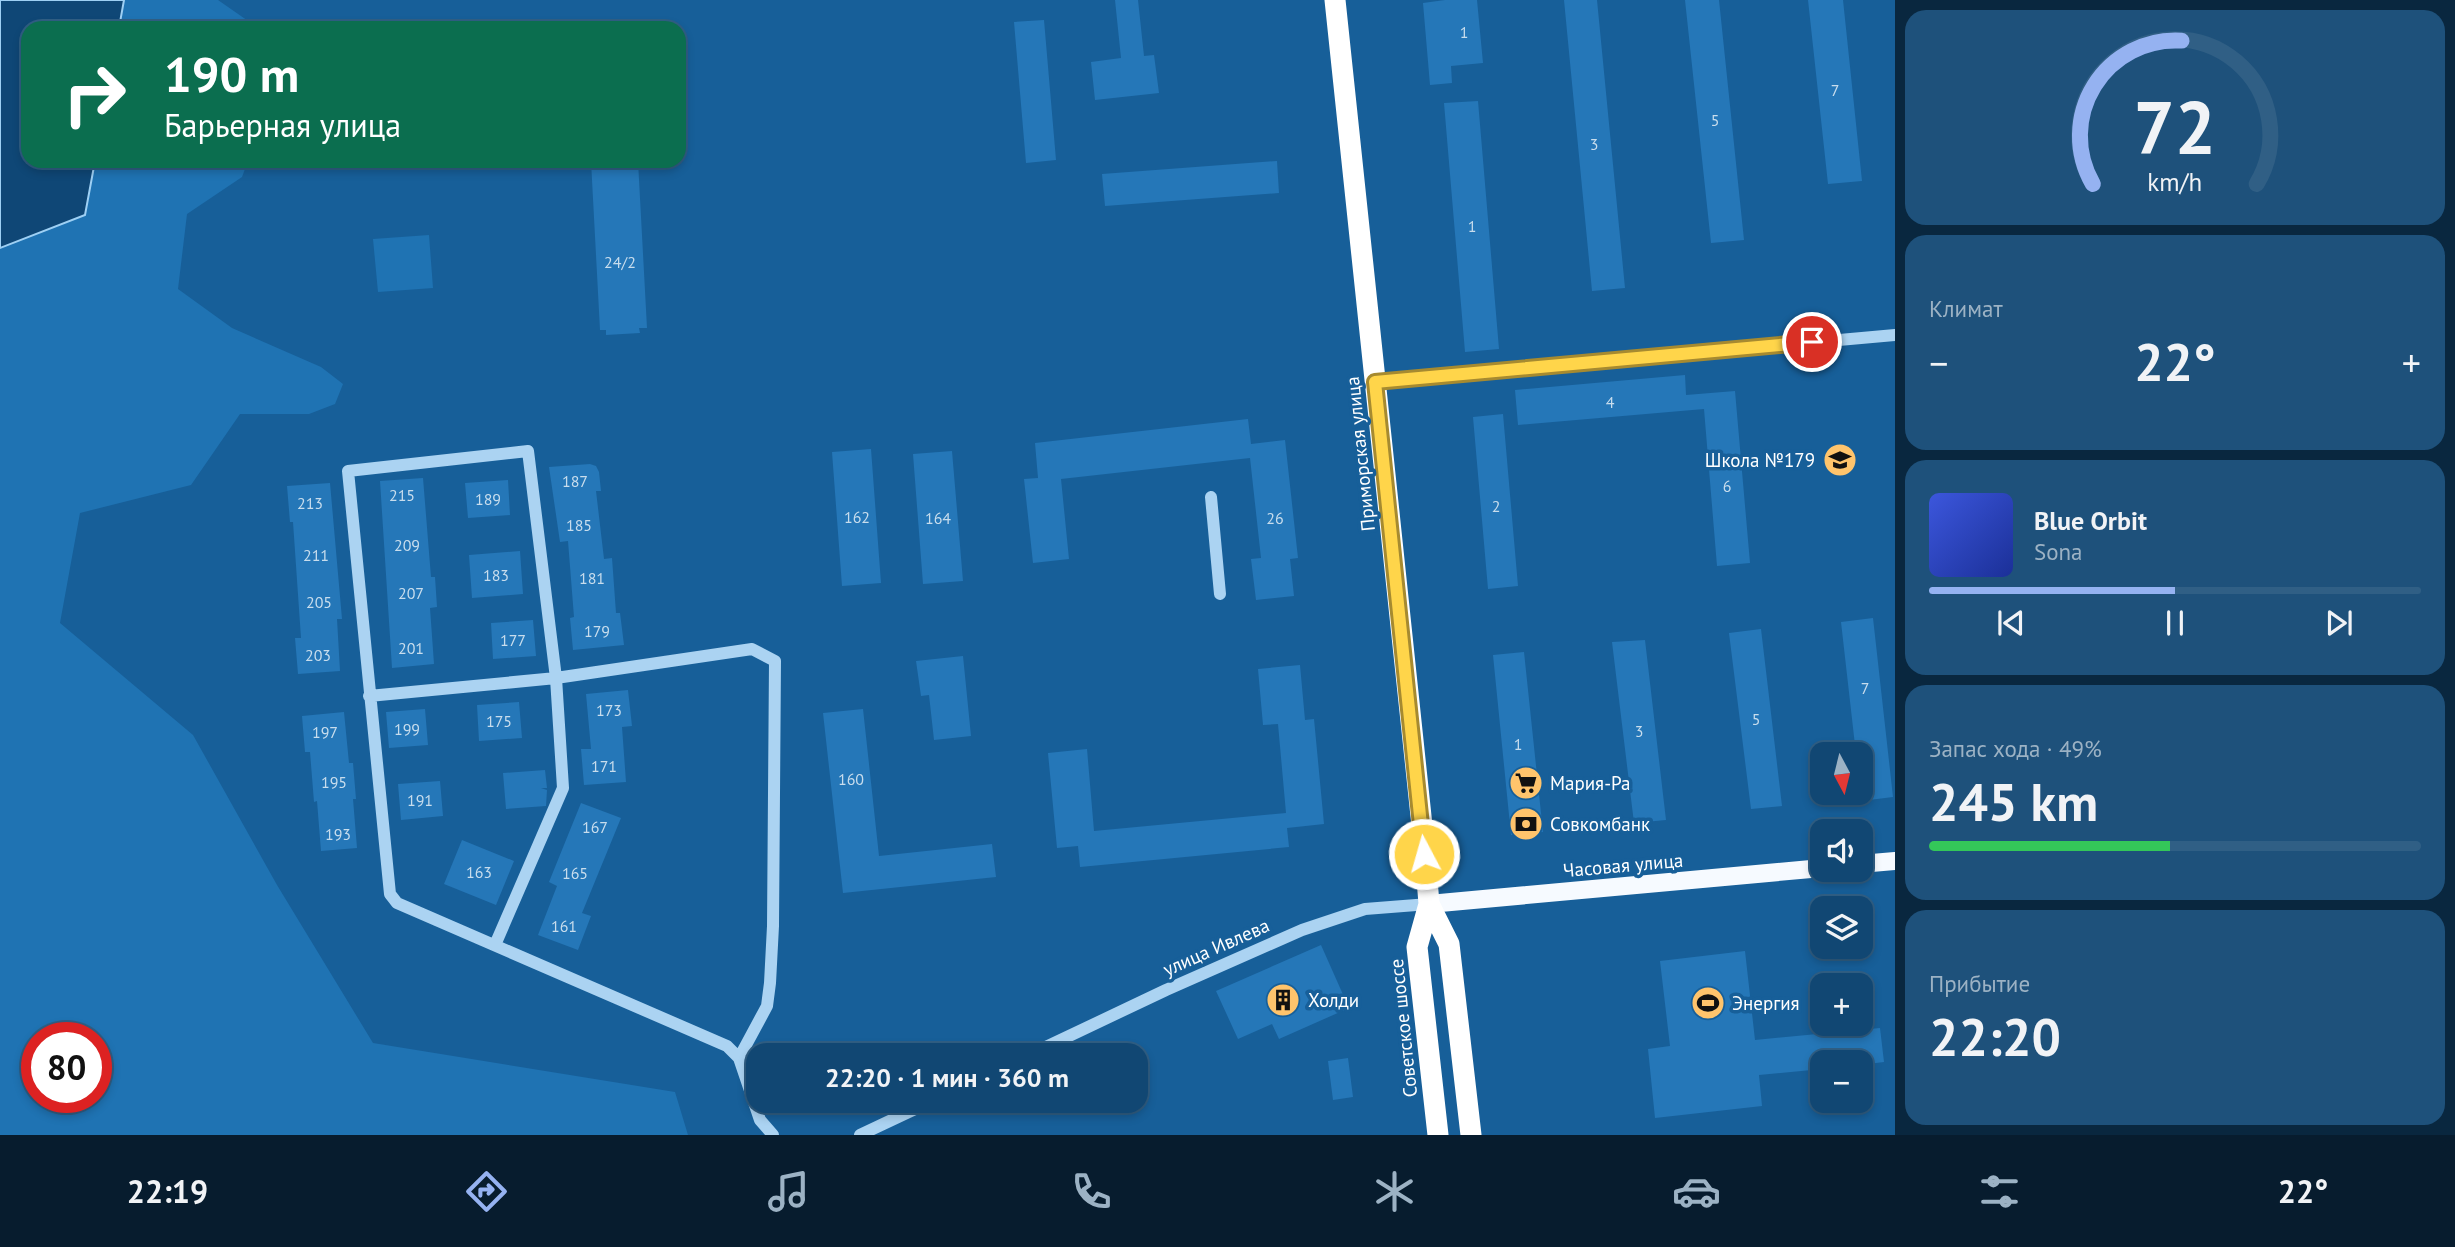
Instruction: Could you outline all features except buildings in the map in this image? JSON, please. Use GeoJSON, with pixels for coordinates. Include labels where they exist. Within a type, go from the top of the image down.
{"type":"FeatureCollection","features":[{"type":"Feature","properties":{"kind":"highway","name":"Приморская улица"},"geometry":{"type":"LineString","coordinates":[[1335,0],[1429,904]]}},
{"type":"Feature","properties":{"kind":"highway","name":"Советское шоссе"},"geometry":{"type":"LineString","coordinates":[[1429,904],[1418,947],[1438,1135]]}},
{"type":"Feature","properties":{"kind":"highway"},"geometry":{"type":"LineString","coordinates":[[1429,904],[1449,944],[1471,1135]]}},
{"type":"Feature","properties":{"kind":"main road"},"geometry":{"type":"LineString","coordinates":[[1873,863],[1895,861]]}},
{"type":"Feature","properties":{"kind":"main road","name":"Часовая улица"},"geometry":{"type":"LineString","coordinates":[[1429,904],[1810,869]]}},
{"type":"Feature","properties":{"kind":"street"},"geometry":{"type":"LineString","coordinates":[[1375,382],[1895,335]]}},
{"type":"Feature","properties":{"kind":"street"},"geometry":{"type":"LineString","coordinates":[[495,944],[563,788],[556,678],[528,451],[348,471],[390,894],[397,903],[727,1046],[739,1058],[760,1120],[773,1135]]}},
{"type":"Feature","properties":{"kind":"street"},"geometry":{"type":"LineString","coordinates":[[1211,497],[1220,594]]}},
{"type":"Feature","properties":{"kind":"street"},"geometry":{"type":"LineString","coordinates":[[369,696],[556,678],[752,649],[775,661],[773,926],[770,983],[767,1006],[739,1058]]}},
{"type":"Feature","properties":{"kind":"street","name":"улица Ивлева"},"geometry":{"type":"LineString","coordinates":[[1054,1043],[1302,930],[1365,909],[1429,904]]}},
{"type":"Feature","properties":{"kind":"street"},"geometry":{"type":"LineString","coordinates":[[860,1135],[907,1113]]}},
{"type":"Feature","properties":{"kind":"shaded area"},"geometry":{"type":"Polygon","coordinates":[[[0,0],[124,0],[120,21],[21,21],[21,168],[94,168],[85,215],[0,248],[0,0]]]}},
{"type":"Feature","properties":{"kind":"shaded area"},"geometry":{"type":"Polygon","coordinates":[[[124,0],[218,0],[248,21],[120,21],[124,0]]]}},
{"type":"Feature","properties":{"kind":"shaded area"},"geometry":{"type":"Polygon","coordinates":[[[94,168],[245,168],[242,177],[187,214],[178,289],[232,328],[321,367],[343,384],[335,404],[309,414],[240,414],[191,485],[80,513],[60,623],[193,735],[277,885],[373,1043],[675,1092],[688,1135],[0,1135],[0,248],[85,215],[94,168]]]}},
{"type":"Feature","properties":{"kind":"shaded area"},"geometry":{"type":"Polygon","coordinates":[[[429,235],[433,288],[378,292],[373,239],[429,235]]]}},
{"type":"Feature","properties":{"kind":"place","name":"Школа №179"},"geometry":{"type":"Point","coordinates":[1840,460]}},
{"type":"Feature","properties":{"kind":"place","name":"Мария-Ра"},"geometry":{"type":"Point","coordinates":[1526,783]}},
{"type":"Feature","properties":{"kind":"place","name":"Совкомбанк"},"geometry":{"type":"Point","coordinates":[1526,824]}},
{"type":"Feature","properties":{"kind":"place","name":"Холди"},"geometry":{"type":"Point","coordinates":[1283,1000]}},
{"type":"Feature","properties":{"kind":"place","name":"Энергия"},"geometry":{"type":"Point","coordinates":[1708,1003]}},
{"type":"Feature","properties":{"kind":"route"},"geometry":{"type":"LineString","coordinates":[[1424,854],[1375,382],[1812,342]]}}]}
